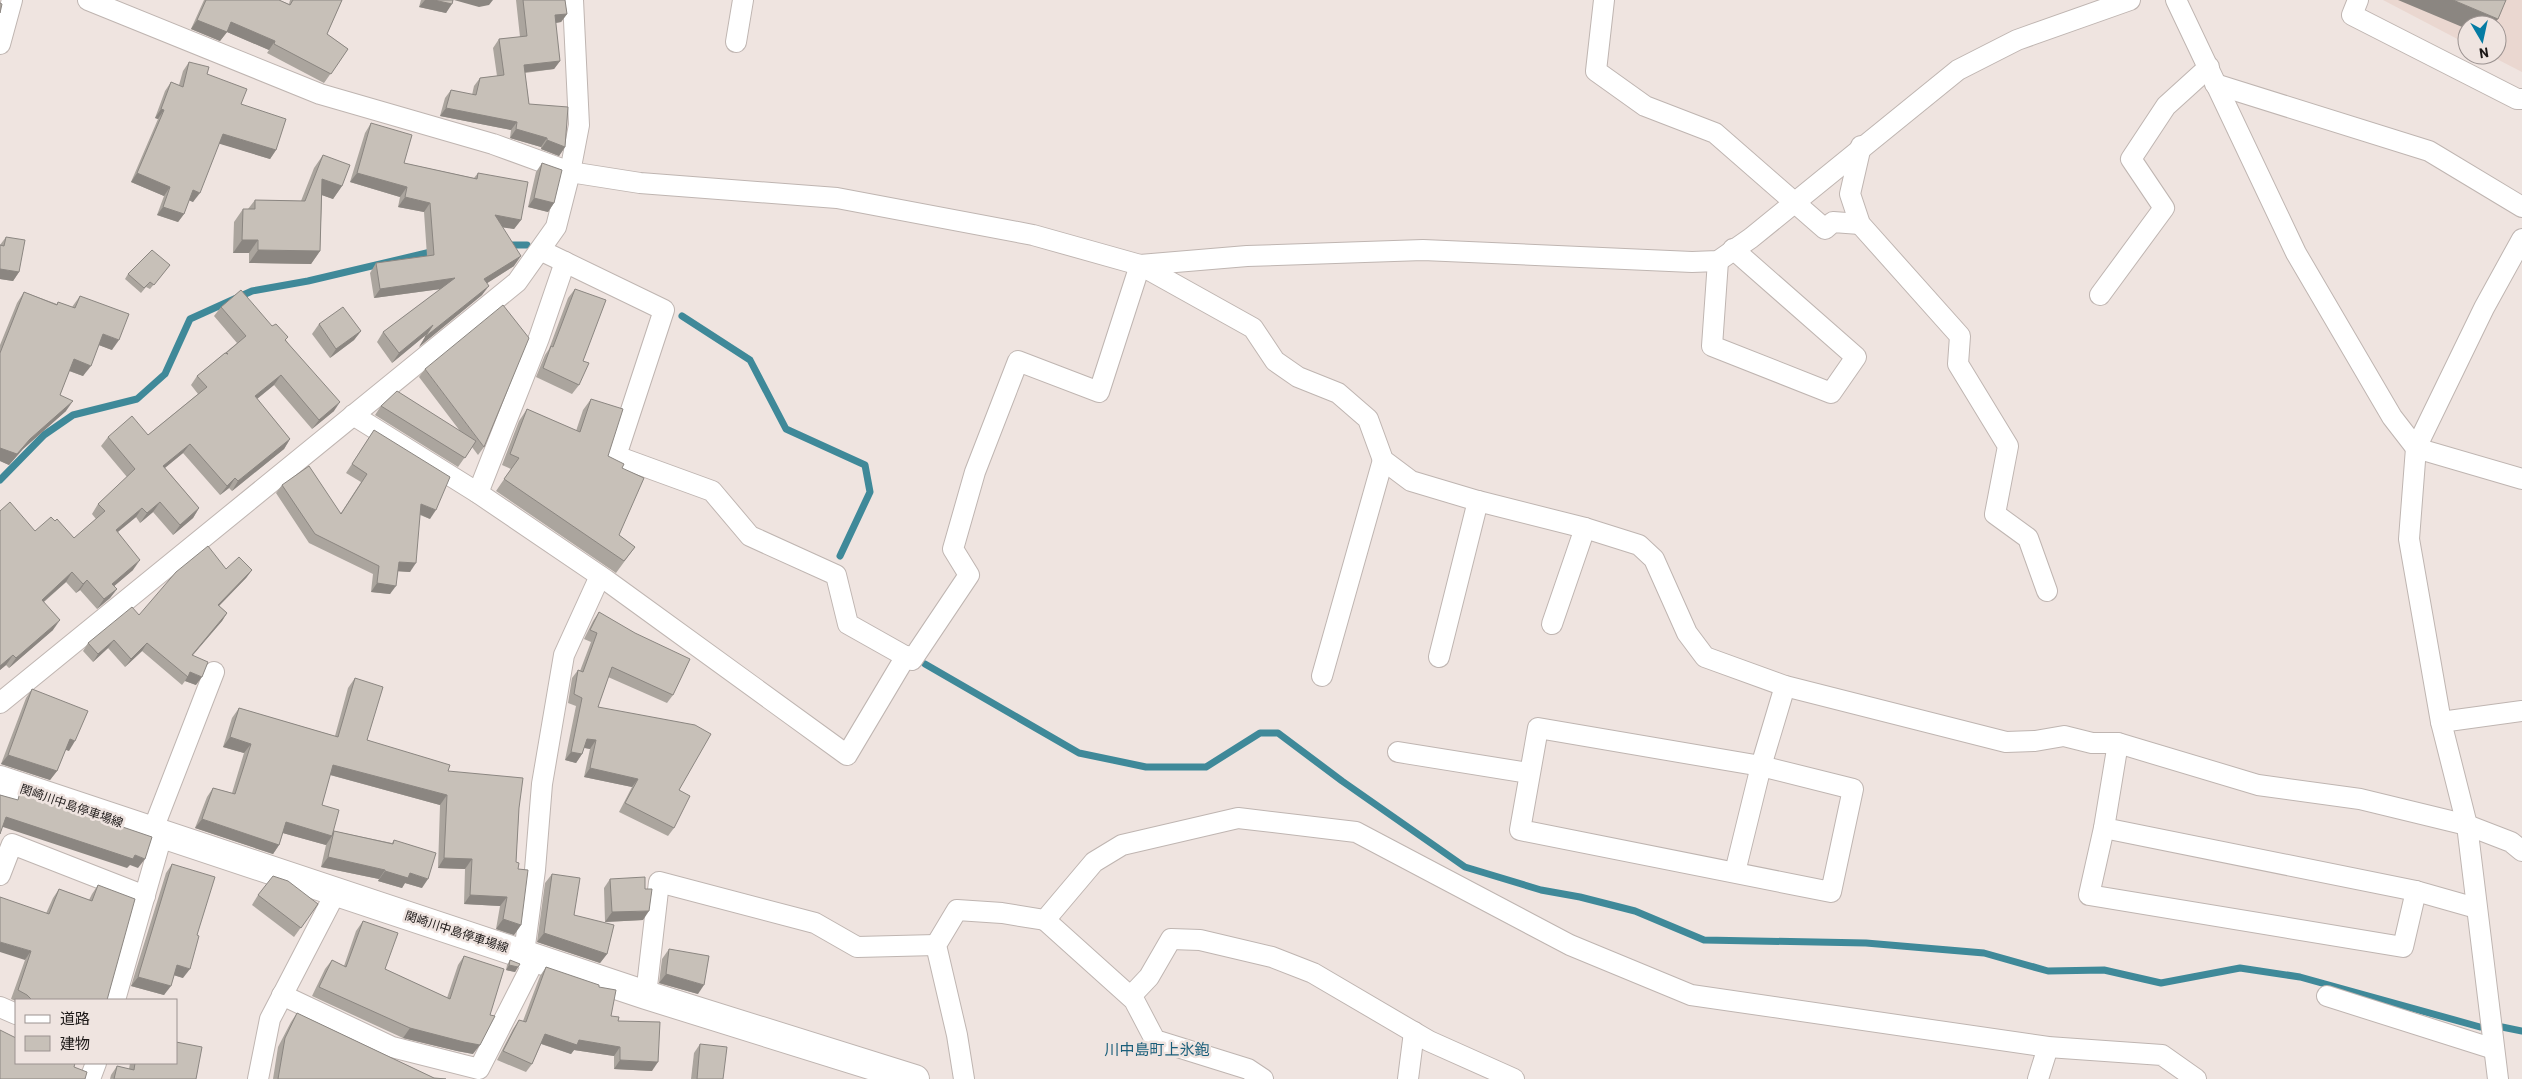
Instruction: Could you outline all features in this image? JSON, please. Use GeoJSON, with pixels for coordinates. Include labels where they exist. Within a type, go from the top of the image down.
{"type":"FeatureCollection","features":[{"type":"Feature","properties":{"kind":"main road","name":"関崎川中島停車場線"},"geometry":{"type":"LineString","coordinates":[[0,780],[157,834],[530,955],[646,995],[916,1079]]}},
{"type":"Feature","properties":{"kind":"street"},"geometry":{"type":"LineString","coordinates":[[0,44],[12,0]]}},
{"type":"Feature","properties":{"kind":"street"},"geometry":{"type":"LineString","coordinates":[[88,0],[111,4],[320,94],[492,144],[570,172],[640,183],[837,198],[1033,236],[1140,266],[1253,328],[1275,361],[1298,377],[1338,393],[1368,419],[1383,460],[1412,480],[1478,501],[1585,528],[1638,545],[1654,559],[1687,633],[1705,657],[1785,686],[2006,742],[2035,741],[2064,736],[2092,743],[2118,743],[2258,785],[2360,799],[2467,825],[2511,842],[2522,850]]}},
{"type":"Feature","properties":{"kind":"street"},"geometry":{"type":"LineString","coordinates":[[0,703],[517,282],[556,227],[570,172],[579,125],[573,0]]}},
{"type":"Feature","properties":{"kind":"street"},"geometry":{"type":"LineString","coordinates":[[736,42],[743,0]]}},
{"type":"Feature","properties":{"kind":"street"},"geometry":{"type":"LineString","coordinates":[[1604,0],[1605,8],[1596,71],[1645,106],[1715,133],[1825,228],[1833,222],[1860,224]]}},
{"type":"Feature","properties":{"kind":"street"},"geometry":{"type":"LineString","coordinates":[[1140,266],[1247,256],[1423,250],[1682,262],[1726,255],[1751,238],[1958,70],[2017,40],[2130,0]]}},
{"type":"Feature","properties":{"kind":"street"},"geometry":{"type":"LineString","coordinates":[[2176,0],[2296,253],[2392,417],[2416,448],[2522,479]]}},
{"type":"Feature","properties":{"kind":"street"},"geometry":{"type":"LineString","coordinates":[[2358,0],[2352,14],[2517,99],[2522,99]]}},
{"type":"Feature","properties":{"kind":"street"},"geometry":{"type":"LineString","coordinates":[[2212,76],[2429,151],[2522,208]]}},
{"type":"Feature","properties":{"kind":"street"},"geometry":{"type":"LineString","coordinates":[[2100,295],[2164,208],[2131,159],[2166,106],[2212,76]]}},
{"type":"Feature","properties":{"kind":"street"},"geometry":{"type":"LineString","coordinates":[[1862,146],[1850,194],[1860,224],[1960,336],[1958,364],[2008,446],[1995,514],[2028,538],[2048,591]]}},
{"type":"Feature","properties":{"kind":"street"},"geometry":{"type":"LineString","coordinates":[[2498,1079],[2467,825],[2441,722],[2409,539],[2416,448],[2484,308],[2522,239]]}},
{"type":"Feature","properties":{"kind":"street"},"geometry":{"type":"LineString","coordinates":[[540,250],[664,310],[616,456],[712,491],[750,536],[836,575],[848,624],[912,660],[969,575],[953,550],[975,472],[1018,361],[1099,392],[1140,266]]}},
{"type":"Feature","properties":{"kind":"street"},"geometry":{"type":"LineString","coordinates":[[1726,255],[1856,357],[1831,392],[1712,346],[1726,255]]}},
{"type":"Feature","properties":{"kind":"street"},"geometry":{"type":"LineString","coordinates":[[478,493],[539,338],[565,262]]}},
{"type":"Feature","properties":{"kind":"street"},"geometry":{"type":"LineString","coordinates":[[353,416],[478,493],[600,576],[847,755],[906,656]]}},
{"type":"Feature","properties":{"kind":"street"},"geometry":{"type":"LineString","coordinates":[[1322,676],[1383,460]]}},
{"type":"Feature","properties":{"kind":"street"},"geometry":{"type":"LineString","coordinates":[[1439,658],[1478,501]]}},
{"type":"Feature","properties":{"kind":"street"},"geometry":{"type":"LineString","coordinates":[[1552,624],[1585,528]]}},
{"type":"Feature","properties":{"kind":"street"},"geometry":{"type":"LineString","coordinates":[[282,995],[392,1047],[479,1069],[530,955],[542,784],[564,655],[600,576]]}},
{"type":"Feature","properties":{"kind":"street"},"geometry":{"type":"LineString","coordinates":[[115,999],[145,896],[157,834],[214,672]]}},
{"type":"Feature","properties":{"kind":"street"},"geometry":{"type":"LineString","coordinates":[[1735,872],[1761,766],[1785,686]]}},
{"type":"Feature","properties":{"kind":"street"},"geometry":{"type":"LineString","coordinates":[[2441,722],[2522,711]]}},
{"type":"Feature","properties":{"kind":"street"},"geometry":{"type":"LineString","coordinates":[[1538,728],[1761,766],[1853,789],[1831,892],[1520,830],[1529,773],[1538,728]]}},
{"type":"Feature","properties":{"kind":"street"},"geometry":{"type":"LineString","coordinates":[[2118,743],[2104,828],[2089,895],[2403,947],[2416,891]]}},
{"type":"Feature","properties":{"kind":"street"},"geometry":{"type":"LineString","coordinates":[[1398,752],[1529,773]]}},
{"type":"Feature","properties":{"kind":"street"},"geometry":{"type":"LineString","coordinates":[[1045,920],[1094,862],[1122,844],[1238,818],[1356,832],[1570,945],[1691,994],[2048,1047],[2162,1055],[2196,1079]]}},
{"type":"Feature","properties":{"kind":"street"},"geometry":{"type":"LineString","coordinates":[[2104,828],[2416,891],[2476,908]]}},
{"type":"Feature","properties":{"kind":"street"},"geometry":{"type":"LineString","coordinates":[[0,875],[12,844],[145,896]]}},
{"type":"Feature","properties":{"kind":"street"},"geometry":{"type":"LineString","coordinates":[[646,995],[659,882],[815,923],[857,947],[936,945]]}},
{"type":"Feature","properties":{"kind":"street"},"geometry":{"type":"LineString","coordinates":[[258,1079],[270,1019],[336,892]]}},
{"type":"Feature","properties":{"kind":"street"},"geometry":{"type":"LineString","coordinates":[[964,1079],[957,1035],[936,945],[957,910],[1002,913],[1045,920],[1131,996],[1155,1040],[1248,1068],[1263,1079]]}},
{"type":"Feature","properties":{"kind":"street"},"geometry":{"type":"LineString","coordinates":[[1131,996],[1149,977],[1171,939],[1200,940],[1272,957],[1313,974],[1429,1041],[1514,1079]]}},
{"type":"Feature","properties":{"kind":"street"},"geometry":{"type":"LineString","coordinates":[[2327,996],[2494,1049]]}},
{"type":"Feature","properties":{"kind":"street"},"geometry":{"type":"LineString","coordinates":[[0,1007],[15,1014]]}},
{"type":"Feature","properties":{"kind":"street"},"geometry":{"type":"LineString","coordinates":[[1408,1079],[1414,1032]]}},
{"type":"Feature","properties":{"kind":"street"},"geometry":{"type":"LineString","coordinates":[[2038,1079],[2048,1047]]}},
{"type":"Feature","properties":{"kind":"street"},"geometry":{"type":"LineString","coordinates":[[90,1079],[96,1064]]}},
{"type":"Feature","properties":{"kind":"shaded area"},"geometry":{"type":"Polygon","coordinates":[[[2383,0],[2522,0],[2522,72],[2507,64],[2507,15],[2457,15],[2457,39],[2383,0]]]}},
{"type":"Feature","properties":{"kind":"building"},"geometry":{"type":"Polygon","coordinates":[[[206,0],[279,0],[290,5],[293,0],[342,0],[327,34],[348,49],[331,74],[274,44],[275,41],[231,22],[227,32],[197,20],[206,0]]]}},
{"type":"Feature","properties":{"kind":"building"},"geometry":{"type":"Polygon","coordinates":[[[434,0],[453,0],[452,4],[434,0]]]}},
{"type":"Feature","properties":{"kind":"building"},"geometry":{"type":"Polygon","coordinates":[[[523,0],[565,0],[567,14],[555,15],[560,61],[524,65],[529,104],[568,107],[565,147],[547,140],[547,138],[516,129],[517,122],[446,108],[451,90],[476,95],[480,78],[504,75],[499,39],[527,36],[523,0]]]}},
{"type":"Feature","properties":{"kind":"building"},"geometry":{"type":"Polygon","coordinates":[[[2453,0],[2506,0],[2500,15],[2489,15],[2453,0]]]}},
{"type":"Feature","properties":{"kind":"building"},"geometry":{"type":"Polygon","coordinates":[[[189,62],[209,67],[207,74],[247,89],[241,104],[286,119],[276,150],[223,134],[200,193],[193,190],[184,214],[163,207],[170,187],[137,173],[164,110],[161,109],[171,82],[183,87],[189,62]]]}},
{"type":"Feature","properties":{"kind":"building"},"geometry":{"type":"Polygon","coordinates":[[[371,123],[412,135],[404,163],[477,179],[478,173],[528,182],[521,220],[495,215],[521,256],[484,279],[489,286],[425,337],[433,325],[399,353],[383,332],[455,278],[380,289],[376,263],[434,255],[430,203],[405,197],[407,187],[357,173],[371,123]]]}},
{"type":"Feature","properties":{"kind":"building"},"geometry":{"type":"Polygon","coordinates":[[[323,155],[350,165],[342,186],[322,179],[320,251],[258,250],[258,240],[242,240],[243,209],[255,209],[255,200],[305,201],[323,155]]]}},
{"type":"Feature","properties":{"kind":"building"},"geometry":{"type":"Polygon","coordinates":[[[542,163],[562,170],[554,203],[534,198],[542,163]]]}},
{"type":"Feature","properties":{"kind":"building"},"geometry":{"type":"Polygon","coordinates":[[[6,237],[25,240],[19,272],[0,269],[0,245],[4,246],[6,237]]]}},
{"type":"Feature","properties":{"kind":"building"},"geometry":{"type":"Polygon","coordinates":[[[152,250],[170,265],[154,285],[150,282],[144,288],[128,274],[152,250]]]}},
{"type":"Feature","properties":{"kind":"building"},"geometry":{"type":"Polygon","coordinates":[[[575,289],[606,300],[583,361],[589,363],[579,385],[543,368],[575,289]]]}},
{"type":"Feature","properties":{"kind":"building"},"geometry":{"type":"Polygon","coordinates":[[[241,290],[272,326],[276,324],[288,337],[285,340],[340,402],[319,420],[281,375],[255,396],[290,439],[238,481],[235,478],[227,486],[190,444],[163,466],[199,508],[180,525],[160,502],[147,513],[142,508],[116,530],[140,560],[112,584],[117,589],[104,599],[87,580],[83,584],[72,572],[42,600],[60,620],[16,658],[13,655],[0,666],[0,511],[10,502],[35,531],[51,517],[55,521],[57,519],[74,538],[105,511],[98,504],[135,469],[108,437],[132,416],[148,435],[207,387],[197,376],[225,353],[228,354],[226,353],[246,336],[221,307],[241,290]]]}},
{"type":"Feature","properties":{"kind":"building"},"geometry":{"type":"Polygon","coordinates":[[[24,292],[57,305],[58,302],[75,308],[80,296],[129,314],[119,340],[103,334],[91,366],[74,359],[60,395],[73,401],[30,439],[17,454],[0,448],[0,353],[24,292]]]}},
{"type":"Feature","properties":{"kind":"building"},"geometry":{"type":"Polygon","coordinates":[[[503,305],[529,338],[484,447],[425,369],[503,305]]]}},
{"type":"Feature","properties":{"kind":"building"},"geometry":{"type":"Polygon","coordinates":[[[343,307],[361,331],[336,349],[319,324],[343,307]]]}},
{"type":"Feature","properties":{"kind":"building"},"geometry":{"type":"Polygon","coordinates":[[[397,391],[476,441],[465,458],[381,406],[397,391]]]}},
{"type":"Feature","properties":{"kind":"building"},"geometry":{"type":"Polygon","coordinates":[[[591,399],[623,409],[608,456],[624,464],[622,468],[644,478],[619,535],[635,547],[624,561],[504,479],[519,458],[510,454],[527,409],[580,432],[591,399]]]}},
{"type":"Feature","properties":{"kind":"building"},"geometry":{"type":"Polygon","coordinates":[[[374,430],[450,477],[436,510],[421,504],[416,563],[399,562],[396,586],[377,583],[379,566],[315,534],[282,485],[309,466],[341,514],[367,474],[352,464],[374,430]]]}},
{"type":"Feature","properties":{"kind":"building"},"geometry":{"type":"Polygon","coordinates":[[[208,546],[226,569],[239,557],[252,570],[218,605],[227,613],[192,655],[208,662],[202,677],[190,672],[188,677],[147,643],[131,659],[114,640],[98,654],[88,643],[132,607],[139,615],[176,572],[208,546]]]}},
{"type":"Feature","properties":{"kind":"building"},"geometry":{"type":"Polygon","coordinates":[[[599,612],[635,633],[690,659],[673,695],[612,667],[598,707],[695,725],[711,734],[679,790],[690,796],[674,828],[625,803],[638,779],[590,768],[596,740],[587,739],[582,754],[571,752],[582,698],[574,694],[578,670],[583,672],[597,633],[590,630],[599,612]]]}},
{"type":"Feature","properties":{"kind":"building"},"geometry":{"type":"Polygon","coordinates":[[[355,678],[383,687],[367,740],[450,765],[448,771],[523,778],[516,862],[519,863],[518,869],[528,870],[521,925],[503,919],[507,897],[470,895],[472,859],[444,858],[447,795],[333,765],[322,805],[339,810],[332,836],[286,822],[279,845],[202,819],[213,788],[235,794],[251,744],[230,737],[239,708],[338,737],[355,678]]]}},
{"type":"Feature","properties":{"kind":"building"},"geometry":{"type":"Polygon","coordinates":[[[32,689],[88,711],[75,741],[70,739],[57,771],[8,755],[32,689]]]}},
{"type":"Feature","properties":{"kind":"building"},"geometry":{"type":"Polygon","coordinates":[[[20,792],[152,837],[145,859],[135,855],[133,859],[6,817],[0,834],[0,795],[18,800],[20,792]]]}},
{"type":"Feature","properties":{"kind":"building"},"geometry":{"type":"Polygon","coordinates":[[[334,831],[393,844],[394,840],[436,853],[428,879],[410,873],[408,878],[385,870],[328,857],[334,831]]]}},
{"type":"Feature","properties":{"kind":"building"},"geometry":{"type":"Polygon","coordinates":[[[172,864],[215,877],[197,935],[199,936],[190,969],[177,965],[171,986],[138,977],[172,864]]]}},
{"type":"Feature","properties":{"kind":"building"},"geometry":{"type":"Polygon","coordinates":[[[552,874],[580,878],[574,915],[614,925],[607,954],[544,933],[552,874]]]}},
{"type":"Feature","properties":{"kind":"building"},"geometry":{"type":"Polygon","coordinates":[[[273,876],[288,881],[318,904],[301,928],[258,895],[273,876]]]}},
{"type":"Feature","properties":{"kind":"building"},"geometry":{"type":"Polygon","coordinates":[[[645,877],[645,889],[652,889],[649,911],[612,912],[610,879],[645,877]]]}},
{"type":"Feature","properties":{"kind":"building"},"geometry":{"type":"Polygon","coordinates":[[[98,885],[135,899],[107,999],[31,999],[18,990],[31,951],[0,942],[0,897],[49,914],[59,889],[92,901],[98,885]]]}},
{"type":"Feature","properties":{"kind":"building"},"geometry":{"type":"Polygon","coordinates":[[[363,921],[398,933],[385,969],[450,999],[464,956],[504,969],[490,1015],[495,1016],[480,1045],[410,1028],[319,987],[332,960],[346,967],[363,921]]]}},
{"type":"Feature","properties":{"kind":"building"},"geometry":{"type":"Polygon","coordinates":[[[669,949],[709,956],[704,985],[666,974],[669,949]]]}},
{"type":"Feature","properties":{"kind":"building"},"geometry":{"type":"Polygon","coordinates":[[[510,960],[520,964],[518,967],[509,965],[510,960]]]}},
{"type":"Feature","properties":{"kind":"building"},"geometry":{"type":"Polygon","coordinates":[[[546,967],[599,985],[599,987],[616,990],[611,1016],[619,1017],[618,1021],[660,1022],[658,1062],[620,1060],[620,1047],[579,1040],[577,1045],[545,1034],[532,1064],[503,1051],[519,1020],[526,1022],[546,967]]]}},
{"type":"Feature","properties":{"kind":"building"},"geometry":{"type":"Polygon","coordinates":[[[297,1013],[434,1078],[446,1079],[278,1079],[285,1038],[297,1013]]]}},
{"type":"Feature","properties":{"kind":"building"},"geometry":{"type":"Polygon","coordinates":[[[0,1030],[15,1038],[15,1064],[75,1064],[74,1067],[87,1072],[85,1079],[0,1079],[0,1030]]]}},
{"type":"Feature","properties":{"kind":"building"},"geometry":{"type":"Polygon","coordinates":[[[178,1042],[202,1047],[196,1079],[114,1079],[117,1066],[134,1070],[135,1064],[178,1064],[178,1042]]]}},
{"type":"Feature","properties":{"kind":"building"},"geometry":{"type":"Polygon","coordinates":[[[700,1044],[727,1047],[723,1079],[697,1079],[700,1044]]]}},
{"type":"Feature","properties":{"kind":"waterway"},"geometry":{"type":"LineString","coordinates":[[505,245],[527,245]]}},
{"type":"Feature","properties":{"kind":"waterway"},"geometry":{"type":"LineString","coordinates":[[0,480],[44,435],[73,415],[137,399],[165,374],[190,319],[252,291],[308,281],[435,251]]}},
{"type":"Feature","properties":{"kind":"waterway"},"geometry":{"type":"LineString","coordinates":[[682,316],[750,360],[786,429],[865,465],[870,492],[840,556]]}},
{"type":"Feature","properties":{"kind":"waterway"},"geometry":{"type":"LineString","coordinates":[[925,664],[1079,753],[1146,767],[1206,767],[1260,733],[1278,733],[1342,781],[1465,867],[1541,890],[1580,897],[1635,911],[1704,940],[1866,943],[1984,953],[2048,971],[2104,970],[2161,983],[2240,968],[2300,977],[2480,1027]]}},
{"type":"Feature","properties":{"kind":"waterway"},"geometry":{"type":"LineString","coordinates":[[2502,1027],[2522,1031]]}},
{"type":"Feature","properties":{"kind":"district","name":"川中島町上氷鉋"},"geometry":{"type":"Point","coordinates":[1157,1049]}}]}
